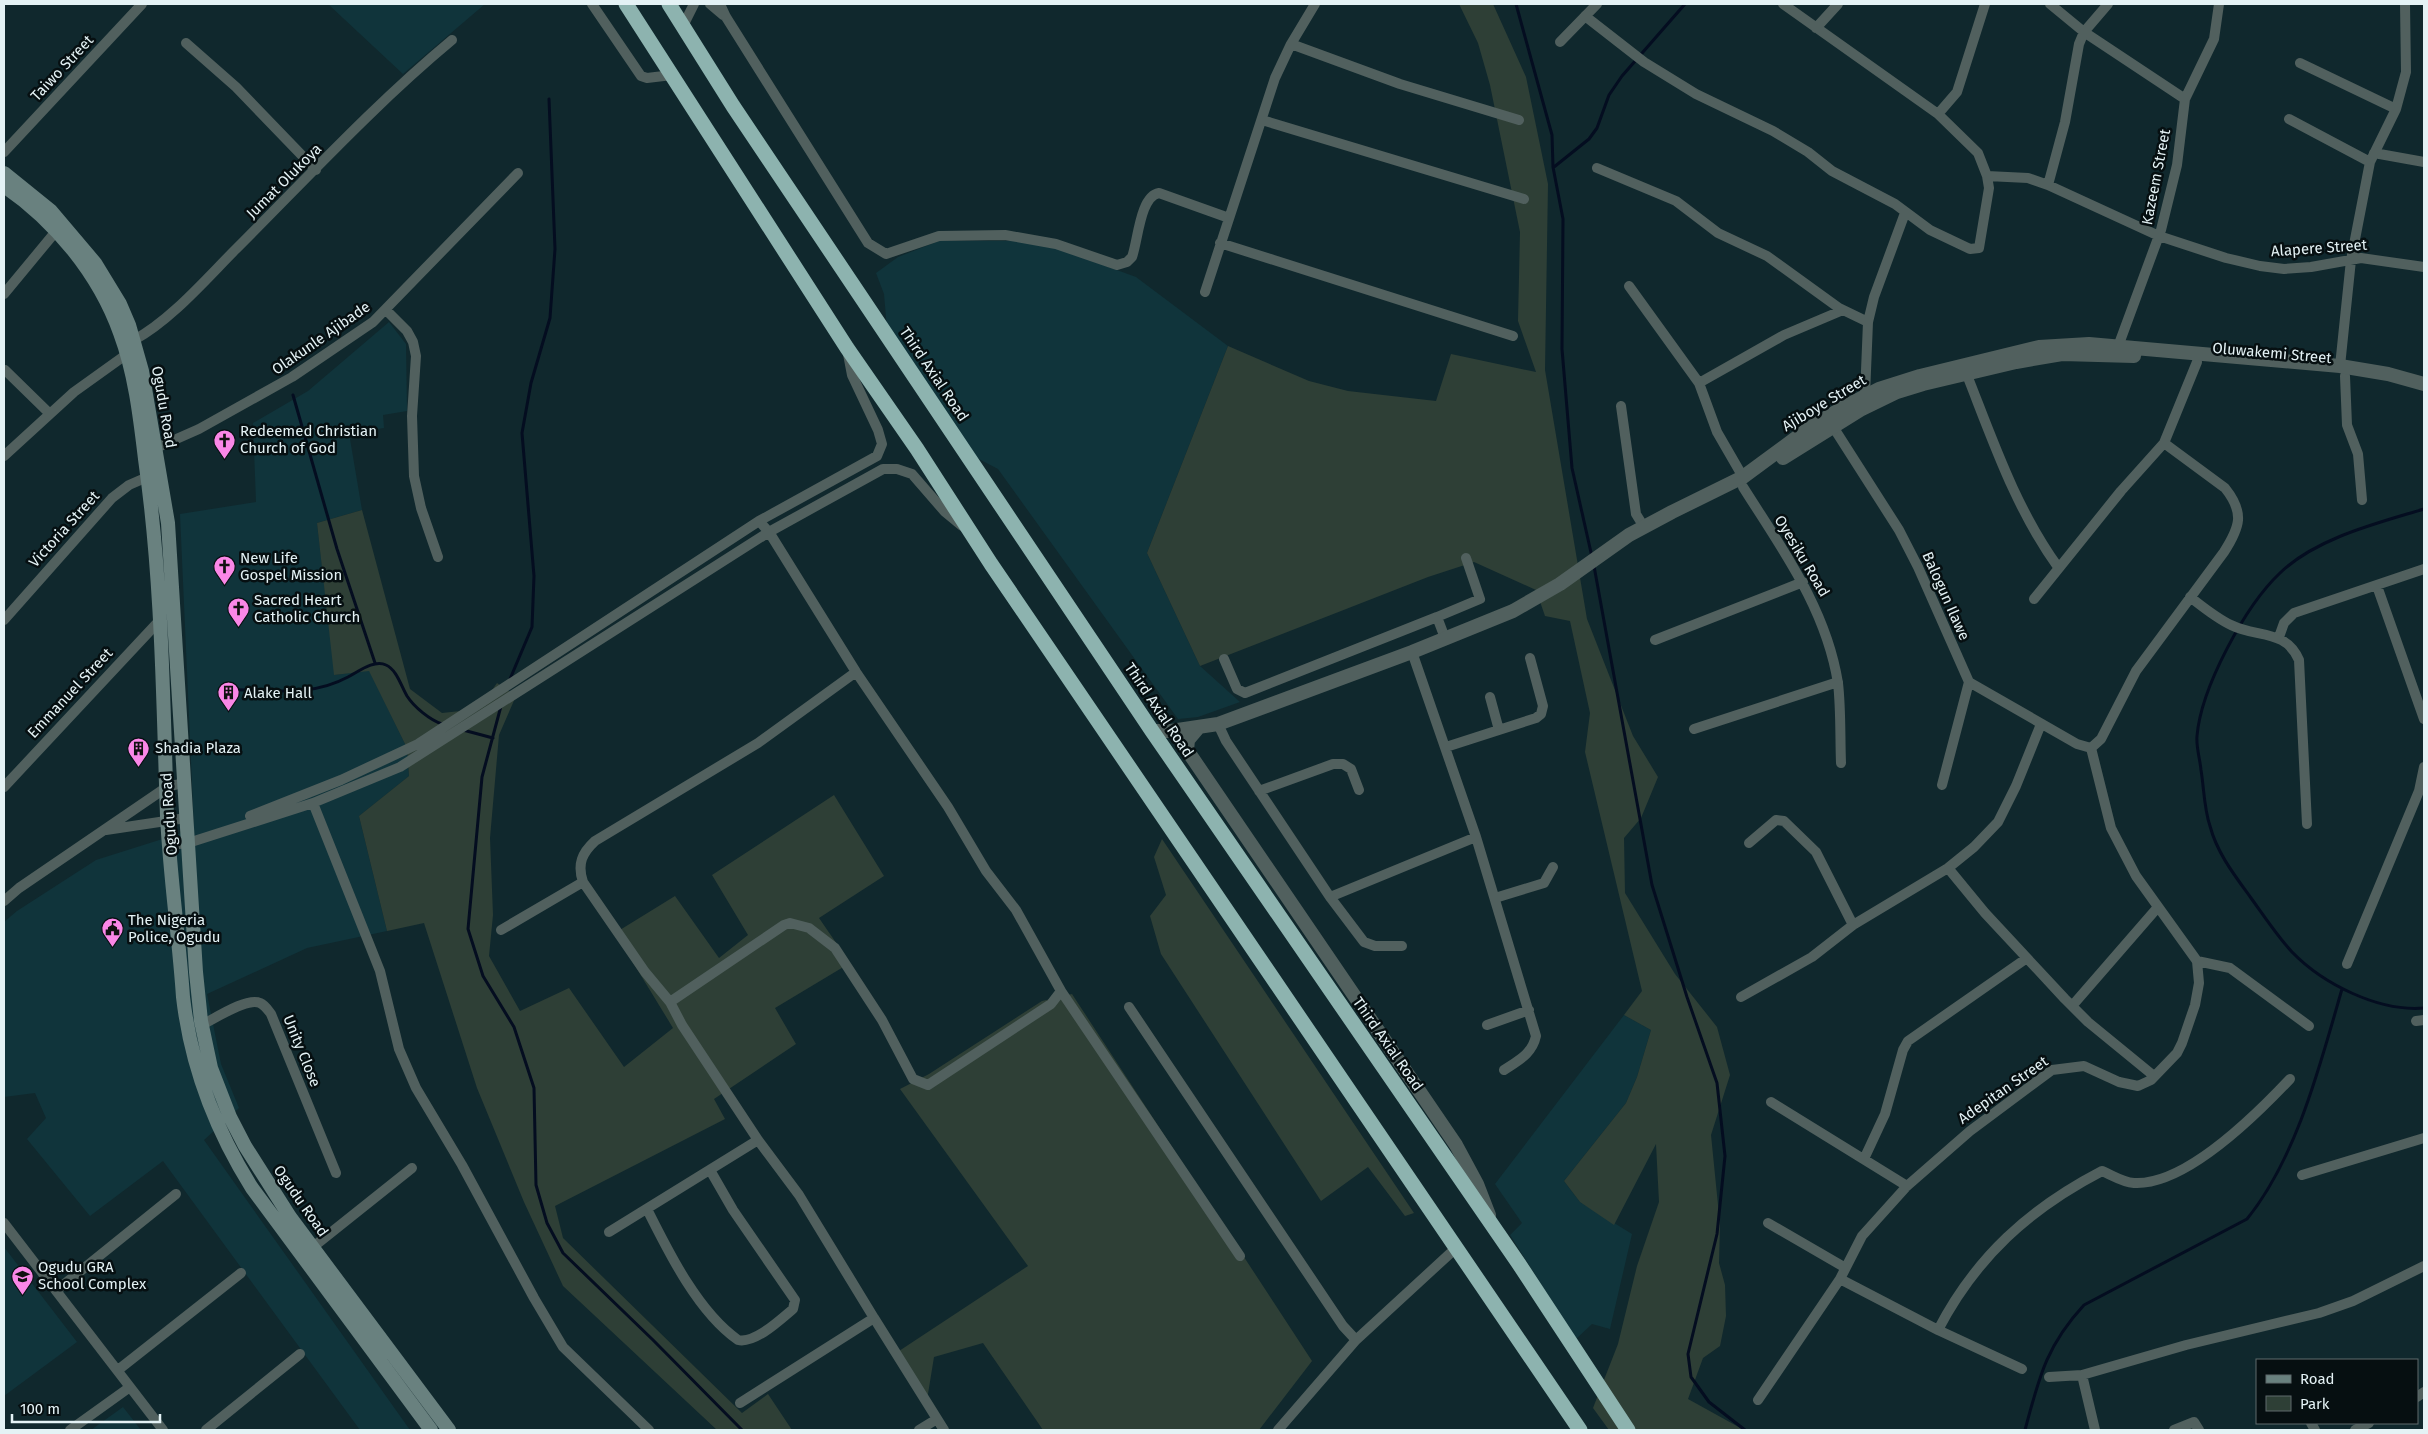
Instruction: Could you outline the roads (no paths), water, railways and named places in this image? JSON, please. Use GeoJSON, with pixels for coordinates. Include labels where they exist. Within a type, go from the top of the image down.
{"type":"FeatureCollection","features":[{"type":"Feature","properties":{"kind":"highway"},"geometry":{"type":"LineString","coordinates":[[626,4],[847,348],[1580,1430]]}},
{"type":"Feature","properties":{"kind":"highway","name":"Third Axial Road"},"geometry":{"type":"LineString","coordinates":[[669,4],[733,106],[1152,731],[1495,1230],[1628,1430]]}},
{"type":"Feature","properties":{"kind":"main road","name":"Ogudu Road"},"geometry":{"type":"LineString","coordinates":[[7,184],[51,210],[83,247],[120,304],[134,340],[156,448],[154,475],[168,819],[186,1025],[196,1068],[208,1101],[237,1164],[252,1188],[431,1430]]}},
{"type":"Feature","properties":{"kind":"main road","name":"Ogudu Road"},"geometry":{"type":"LineString","coordinates":[[7,184],[57,230],[104,297],[115,319],[135,386],[154,475],[168,523],[193,934],[202,1025],[212,1068],[230,1117],[273,1192],[449,1430]]}},
{"type":"Feature","properties":{"kind":"main road"},"geometry":{"type":"LineString","coordinates":[[347,1318],[360,1310]]}},
{"type":"Feature","properties":{"kind":"street","name":"Taiwo Street"},"geometry":{"type":"LineString","coordinates":[[4,152],[142,4]]}},
{"type":"Feature","properties":{"kind":"street"},"geometry":{"type":"LineString","coordinates":[[592,4],[641,76],[647,78],[672,75]]}},
{"type":"Feature","properties":{"kind":"street"},"geometry":{"type":"LineString","coordinates":[[683,26],[694,4]]}},
{"type":"Feature","properties":{"kind":"street"},"geometry":{"type":"LineString","coordinates":[[710,4],[726,17]]}},
{"type":"Feature","properties":{"kind":"street"},"geometry":{"type":"LineString","coordinates":[[720,4],[726,17],[868,243],[881,252],[892,253],[939,236],[995,234],[1056,244],[1116,265],[1127,262],[1132,258],[1146,202],[1154,194],[1159,193],[1229,218]]}},
{"type":"Feature","properties":{"kind":"street"},"geometry":{"type":"LineString","coordinates":[[1205,292],[1275,78],[1291,44],[1315,4]]}},
{"type":"Feature","properties":{"kind":"street"},"geometry":{"type":"LineString","coordinates":[[1560,42],[1597,4]]}},
{"type":"Feature","properties":{"kind":"street"},"geometry":{"type":"LineString","coordinates":[[1585,16],[1644,62],[1696,94],[1772,130],[1808,152],[1832,171],[1895,204],[1930,230],[1970,249],[1979,248],[1989,188],[1987,176],[1978,153],[1938,114],[1783,4]]}},
{"type":"Feature","properties":{"kind":"street"},"geometry":{"type":"LineString","coordinates":[[1816,28],[1838,4]]}},
{"type":"Feature","properties":{"kind":"street"},"geometry":{"type":"LineString","coordinates":[[1938,114],[1957,92],[1985,4]]}},
{"type":"Feature","properties":{"kind":"street"},"geometry":{"type":"LineString","coordinates":[[2050,4],[2084,32],[2185,99]]}},
{"type":"Feature","properties":{"kind":"street"},"geometry":{"type":"LineString","coordinates":[[2048,185],[2065,122],[2072,77],[2084,32],[2108,4]]}},
{"type":"Feature","properties":{"kind":"street","name":"Kazeem Street"},"geometry":{"type":"LineString","coordinates":[[2116,351],[2159,236],[2177,165],[2185,99],[2214,39],[2219,4]]}},
{"type":"Feature","properties":{"kind":"street"},"geometry":{"type":"LineString","coordinates":[[2362,500],[2358,454],[2347,425],[2343,371],[2351,260],[2372,158],[2396,109],[2406,72],[2405,4]]}},
{"type":"Feature","properties":{"kind":"street","name":"Jumat Olukoya"},"geometry":{"type":"LineString","coordinates":[[134,340],[149,331],[190,294],[402,82],[452,40]]}},
{"type":"Feature","properties":{"kind":"street"},"geometry":{"type":"LineString","coordinates":[[186,43],[236,87],[316,170]]}},
{"type":"Feature","properties":{"kind":"street"},"geometry":{"type":"LineString","coordinates":[[1291,44],[1400,84],[1520,120]]}},
{"type":"Feature","properties":{"kind":"street"},"geometry":{"type":"LineString","coordinates":[[2300,62],[2396,109]]}},
{"type":"Feature","properties":{"kind":"street"},"geometry":{"type":"LineString","coordinates":[[2289,119],[2372,158],[2424,162]]}},
{"type":"Feature","properties":{"kind":"street"},"geometry":{"type":"LineString","coordinates":[[1262,120],[1524,199]]}},
{"type":"Feature","properties":{"kind":"street"},"geometry":{"type":"LineString","coordinates":[[1597,168],[1676,200],[1718,233],[1767,256],[1843,310],[1868,322]]}},
{"type":"Feature","properties":{"kind":"street","name":"Olakunle Ajibade"},"geometry":{"type":"LineString","coordinates":[[156,448],[199,429],[292,378],[373,322],[518,173]]}},
{"type":"Feature","properties":{"kind":"street","name":"Alapere Street"},"geometry":{"type":"LineString","coordinates":[[1987,176],[2028,178],[2048,185],[2159,236],[2226,258],[2260,266],[2284,269],[2351,260],[2374,259],[2424,268]]}},
{"type":"Feature","properties":{"kind":"street"},"geometry":{"type":"LineString","coordinates":[[1865,395],[1868,322],[1874,297],[1905,213]]}},
{"type":"Feature","properties":{"kind":"street"},"geometry":{"type":"LineString","coordinates":[[4,294],[57,230]]}},
{"type":"Feature","properties":{"kind":"street"},"geometry":{"type":"LineString","coordinates":[[1220,243],[1513,336]]}},
{"type":"Feature","properties":{"kind":"street","name":"Oyesiku Road"},"geometry":{"type":"LineString","coordinates":[[1629,286],[1699,383],[1717,432],[1743,482],[1803,582],[1818,613],[1838,682],[1841,763]]}},
{"type":"Feature","properties":{"kind":"street"},"geometry":{"type":"LineString","coordinates":[[386,310],[407,331],[413,342],[416,356],[412,416],[414,476],[421,508],[438,557]]}},
{"type":"Feature","properties":{"kind":"street"},"geometry":{"type":"LineString","coordinates":[[1699,383],[1784,335],[1843,310]]}},
{"type":"Feature","properties":{"kind":"street","name":"Ajiboye Street"},"geometry":{"type":"LineString","coordinates":[[1152,731],[1218,724],[1412,652],[1513,611],[1560,584],[1602,553],[1646,527],[1743,482],[1865,395],[1920,376],[2039,348],[2088,344],[2116,351]]}},
{"type":"Feature","properties":{"kind":"street"},"geometry":{"type":"LineString","coordinates":[[170,841],[187,839],[312,803],[400,766],[421,748],[514,682],[759,521],[877,456],[882,444],[878,430],[852,375],[847,348]]}},
{"type":"Feature","properties":{"kind":"street","name":"Ajiboye Street"},"geometry":{"type":"LineString","coordinates":[[1829,422],[1897,392],[2016,362],[2062,354],[2116,351]]}},
{"type":"Feature","properties":{"kind":"street","name":"Oluwakemi Street"},"geometry":{"type":"LineString","coordinates":[[2116,351],[2197,362],[2388,374],[2424,384]]}},
{"type":"Feature","properties":{"kind":"street","name":"Oluwakemi Street"},"geometry":{"type":"LineString","coordinates":[[2116,351],[2343,371],[2424,393]]}},
{"type":"Feature","properties":{"kind":"street"},"geometry":{"type":"LineString","coordinates":[[4,456],[49,413],[126,354]]}},
{"type":"Feature","properties":{"kind":"street"},"geometry":{"type":"LineString","coordinates":[[2034,598],[2058,567],[2164,443],[2197,362]]}},
{"type":"Feature","properties":{"kind":"street"},"geometry":{"type":"LineString","coordinates":[[5,370],[49,413]]}},
{"type":"Feature","properties":{"kind":"street"},"geometry":{"type":"LineString","coordinates":[[1967,375],[2021,507],[2044,548],[2058,567]]}},
{"type":"Feature","properties":{"kind":"street"},"geometry":{"type":"LineString","coordinates":[[1621,406],[1636,514],[1646,527]]}},
{"type":"Feature","properties":{"kind":"street","name":"Balogun Ilawe"},"geometry":{"type":"LineString","coordinates":[[1829,422],[1899,530],[1918,566],[1969,682]]}},
{"type":"Feature","properties":{"kind":"street"},"geometry":{"type":"LineString","coordinates":[[1942,785],[1969,682],[2077,744],[2091,748],[2101,739],[2136,671],[2235,535],[2239,522],[2238,511],[2233,498],[2226,488],[2164,443]]}},
{"type":"Feature","properties":{"kind":"street"},"geometry":{"type":"LineString","coordinates":[[187,839],[257,814],[421,748],[521,691],[769,532],[883,469],[897,469],[912,474],[945,512],[974,537]]}},
{"type":"Feature","properties":{"kind":"street","name":"Victoria Street"},"geometry":{"type":"LineString","coordinates":[[4,620],[112,498],[129,485],[154,475]]}},
{"type":"Feature","properties":{"kind":"street"},"geometry":{"type":"LineString","coordinates":[[759,521],[769,532],[856,672],[948,807],[986,871],[1016,910],[1061,991],[1240,1256]]}},
{"type":"Feature","properties":{"kind":"street"},"geometry":{"type":"LineString","coordinates":[[1224,659],[1237,689],[1245,693],[1437,617],[1480,599],[1466,558]]}},
{"type":"Feature","properties":{"kind":"street"},"geometry":{"type":"LineString","coordinates":[[2279,637],[2284,623],[2294,613],[2424,569]]}},
{"type":"Feature","properties":{"kind":"street"},"geometry":{"type":"LineString","coordinates":[[1655,640],[1803,582]]}},
{"type":"Feature","properties":{"kind":"street"},"geometry":{"type":"LineString","coordinates":[[2377,586],[2423,711]]}},
{"type":"Feature","properties":{"kind":"street"},"geometry":{"type":"LineString","coordinates":[[2190,597],[2232,626],[2247,632],[2279,637],[2294,648],[2299,660],[2307,824]]}},
{"type":"Feature","properties":{"kind":"street"},"geometry":{"type":"LineString","coordinates":[[1437,617],[1445,638]]}},
{"type":"Feature","properties":{"kind":"street","name":"Emmanuel Street"},"geometry":{"type":"LineString","coordinates":[[4,787],[160,620]]}},
{"type":"Feature","properties":{"kind":"street"},"geometry":{"type":"LineString","coordinates":[[1412,652],[1476,837],[1536,1036],[1534,1046],[1527,1055],[1504,1070]]}},
{"type":"Feature","properties":{"kind":"street"},"geometry":{"type":"LineString","coordinates":[[1446,747],[1536,718],[1541,714],[1543,706],[1530,658]]}},
{"type":"Feature","properties":{"kind":"street"},"geometry":{"type":"LineString","coordinates":[[856,672],[758,743],[595,841],[585,850],[580,861],[580,874],[583,882],[645,972],[670,1002],[682,1025],[758,1140],[799,1195],[944,1430]]}},
{"type":"Feature","properties":{"kind":"street"},"geometry":{"type":"LineString","coordinates":[[1694,729],[1838,682]]}},
{"type":"Feature","properties":{"kind":"street"},"geometry":{"type":"LineString","coordinates":[[1490,697],[1499,730]]}},
{"type":"Feature","properties":{"kind":"street"},"geometry":{"type":"LineString","coordinates":[[1218,724],[1226,741],[1330,897],[1364,942],[1375,946],[1402,946]]}},
{"type":"Feature","properties":{"kind":"street"},"geometry":{"type":"LineString","coordinates":[[1741,997],[1812,957],[1853,925],[1948,868],[1974,847],[1998,822],[2016,786],[2041,724]]}},
{"type":"Feature","properties":{"kind":"street"},"geometry":{"type":"LineString","coordinates":[[1199,727],[1188,740],[1187,750],[1456,1145],[1477,1184],[1495,1230]]}},
{"type":"Feature","properties":{"kind":"street","name":"Adepitan Street"},"geometry":{"type":"LineString","coordinates":[[1758,1400],[1840,1278],[1844,1267],[1862,1236],[1907,1186],[1970,1131],[2052,1070],[2084,1066],[2119,1082],[2138,1086],[2154,1076],[2177,1053],[2195,1005],[2199,983],[2196,961],[2136,876],[2111,828],[2091,748]]}},
{"type":"Feature","properties":{"kind":"street"},"geometry":{"type":"LineString","coordinates":[[1259,790],[1333,764],[1343,764],[1351,769],[1359,790]]}},
{"type":"Feature","properties":{"kind":"street"},"geometry":{"type":"LineString","coordinates":[[2347,964],[2419,792],[2424,767]]}},
{"type":"Feature","properties":{"kind":"street"},"geometry":{"type":"LineString","coordinates":[[4,901],[167,787],[183,783]]}},
{"type":"Feature","properties":{"kind":"street"},"geometry":{"type":"LineString","coordinates":[[312,803],[380,971],[399,1049],[416,1088],[462,1165],[534,1298],[563,1347],[649,1430]]}},
{"type":"Feature","properties":{"kind":"street"},"geometry":{"type":"LineString","coordinates":[[103,830],[168,819],[186,818]]}},
{"type":"Feature","properties":{"kind":"street"},"geometry":{"type":"LineString","coordinates":[[1749,843],[1776,820],[1784,821],[1816,852],[1853,925]]}},
{"type":"Feature","properties":{"kind":"street"},"geometry":{"type":"LineString","coordinates":[[1330,897],[1476,837]]}},
{"type":"Feature","properties":{"kind":"street"},"geometry":{"type":"LineString","coordinates":[[1495,898],[1544,884],[1553,867]]}},
{"type":"Feature","properties":{"kind":"street"},"geometry":{"type":"LineString","coordinates":[[1948,868],[1985,913],[2072,1006],[2088,1022],[2154,1076]]}},
{"type":"Feature","properties":{"kind":"street"},"geometry":{"type":"LineString","coordinates":[[501,930],[583,882]]}},
{"type":"Feature","properties":{"kind":"street"},"geometry":{"type":"LineString","coordinates":[[2072,1006],[2158,907]]}},
{"type":"Feature","properties":{"kind":"street"},"geometry":{"type":"LineString","coordinates":[[670,1002],[784,925],[802,925],[835,948],[882,1020],[914,1079],[928,1084],[1051,1004],[1061,991]]}},
{"type":"Feature","properties":{"kind":"street"},"geometry":{"type":"LineString","coordinates":[[1864,1159],[1885,1114],[1903,1050],[1908,1041],[2027,958]]}},
{"type":"Feature","properties":{"kind":"street"},"geometry":{"type":"LineString","coordinates":[[2196,961],[2230,968],[2309,1026]]}},
{"type":"Feature","properties":{"kind":"street","name":"Unity Close"},"geometry":{"type":"LineString","coordinates":[[202,1025],[248,1002],[261,1003],[266,1007],[271,1014],[336,1173]]}},
{"type":"Feature","properties":{"kind":"street"},"geometry":{"type":"LineString","coordinates":[[1129,1008],[1343,1326],[1356,1340]]}},
{"type":"Feature","properties":{"kind":"street"},"geometry":{"type":"LineString","coordinates":[[1487,1025],[1529,1010]]}},
{"type":"Feature","properties":{"kind":"street"},"geometry":{"type":"LineString","coordinates":[[1938,1330],[1967,1280],[1988,1254],[2034,1214],[2083,1179],[2102,1171],[2124,1182],[2146,1182],[2163,1177],[2198,1160],[2255,1114],[2290,1079]]}},
{"type":"Feature","properties":{"kind":"street"},"geometry":{"type":"LineString","coordinates":[[1771,1102],[1907,1186]]}},
{"type":"Feature","properties":{"kind":"street"},"geometry":{"type":"LineString","coordinates":[[2302,1175],[2424,1138]]}},
{"type":"Feature","properties":{"kind":"street"},"geometry":{"type":"LineString","coordinates":[[609,1232],[758,1140]]}},
{"type":"Feature","properties":{"kind":"street"},"geometry":{"type":"LineString","coordinates":[[313,1247],[412,1168]]}},
{"type":"Feature","properties":{"kind":"street"},"geometry":{"type":"LineString","coordinates":[[647,1209],[673,1260],[702,1303],[738,1340],[749,1341],[793,1309],[795,1300],[733,1210],[710,1170]]}},
{"type":"Feature","properties":{"kind":"street"},"geometry":{"type":"LineString","coordinates":[[57,1290],[176,1194]]}},
{"type":"Feature","properties":{"kind":"street"},"geometry":{"type":"LineString","coordinates":[[4,1223],[163,1430]]}},
{"type":"Feature","properties":{"kind":"street"},"geometry":{"type":"LineString","coordinates":[[1768,1223],[1844,1267]]}},
{"type":"Feature","properties":{"kind":"street"},"geometry":{"type":"LineString","coordinates":[[1278,1430],[1356,1340],[1456,1248]]}},
{"type":"Feature","properties":{"kind":"street"},"geometry":{"type":"LineString","coordinates":[[2049,1377],[2082,1375],[2186,1345],[2319,1313],[2353,1301],[2424,1266]]}},
{"type":"Feature","properties":{"kind":"street"},"geometry":{"type":"LineString","coordinates":[[118,1370],[241,1273]]}},
{"type":"Feature","properties":{"kind":"street"},"geometry":{"type":"LineString","coordinates":[[1840,1278],[1938,1330],[2022,1369]]}},
{"type":"Feature","properties":{"kind":"street"},"geometry":{"type":"LineString","coordinates":[[740,1403],[874,1318]]}},
{"type":"Feature","properties":{"kind":"street"},"geometry":{"type":"LineString","coordinates":[[206,1430],[300,1354]]}},
{"type":"Feature","properties":{"kind":"street"},"geometry":{"type":"LineString","coordinates":[[2082,1375],[2095,1430]]}},
{"type":"Feature","properties":{"kind":"street"},"geometry":{"type":"LineString","coordinates":[[70,1430],[130,1387]]}},
{"type":"Feature","properties":{"kind":"street"},"geometry":{"type":"LineString","coordinates":[[919,1430],[937,1419]]}},
{"type":"Feature","properties":{"kind":"street"},"geometry":{"type":"LineString","coordinates":[[2174,1430],[2194,1422],[2199,1430]]}},
{"type":"Feature","properties":{"kind":"street"},"geometry":{"type":"LineString","coordinates":[[2355,1430],[2367,1424]]}},
{"type":"Feature","properties":{"kind":"waterway"},"geometry":{"type":"LineString","coordinates":[[1516,4],[1552,135],[1553,167],[1563,219],[1562,349],[1572,468],[1592,557]]}},
{"type":"Feature","properties":{"kind":"waterway"},"geometry":{"type":"LineString","coordinates":[[1554,167],[1589,139],[1597,128],[1609,95],[1622,76],[1685,4]]}},
{"type":"Feature","properties":{"kind":"waterway"},"geometry":{"type":"LineString","coordinates":[[510,679],[532,627],[534,576],[522,433],[531,383],[550,318],[555,249],[549,99]]}},
{"type":"Feature","properties":{"kind":"waterway"},"geometry":{"type":"LineString","coordinates":[[293,395],[337,549],[375,663]]}},
{"type":"Feature","properties":{"kind":"waterway"},"geometry":{"type":"LineString","coordinates":[[2424,509],[2368,526],[2329,541],[2311,550],[2280,573],[2239,626],[2227,649],[2207,695],[2200,717],[2197,736],[2206,813],[2217,846],[2233,873],[2286,946],[2319,975],[2353,994],[2389,1005],[2424,1008]]}},
{"type":"Feature","properties":{"kind":"waterway"},"geometry":{"type":"LineString","coordinates":[[1594,566],[1652,885],[1687,997],[1717,1083],[1725,1156],[1717,1234],[1688,1354],[1691,1377],[1709,1402],[1745,1430]]}},
{"type":"Feature","properties":{"kind":"waterway"},"geometry":{"type":"LineString","coordinates":[[225,690],[287,691],[318,688],[333,684],[371,665],[381,664],[390,667],[407,696],[418,709],[442,724]]}},
{"type":"Feature","properties":{"kind":"waterway"},"geometry":{"type":"LineString","coordinates":[[501,706],[482,777],[468,929],[483,976],[514,1027],[534,1088],[536,1185],[547,1223],[563,1253],[742,1430]]}},
{"type":"Feature","properties":{"kind":"waterway"},"geometry":{"type":"LineString","coordinates":[[463,730],[493,738]]}},
{"type":"Feature","properties":{"kind":"waterway"},"geometry":{"type":"LineString","coordinates":[[2025,1430],[2040,1378],[2052,1349],[2071,1320],[2084,1305],[2247,1219],[2265,1194],[2280,1168],[2305,1109],[2342,989]]}},
{"type":"Feature","properties":{"kind":"place","name":"Redeemed Christian Church of God"},"geometry":{"type":"Point","coordinates":[224,459]}},
{"type":"Feature","properties":{"kind":"place","name":"New Life Gospel Mission"},"geometry":{"type":"Point","coordinates":[224,586]}},
{"type":"Feature","properties":{"kind":"place","name":"Sacred Heart Catholic Church"},"geometry":{"type":"Point","coordinates":[238,628]}},
{"type":"Feature","properties":{"kind":"place","name":"Alake Hall"},"geometry":{"type":"Point","coordinates":[228,712]}},
{"type":"Feature","properties":{"kind":"place","name":"Shadia Plaza"},"geometry":{"type":"Point","coordinates":[139,767]}},
{"type":"Feature","properties":{"kind":"place","name":"The Nigeria Police, Ogudu"},"geometry":{"type":"Point","coordinates":[112,948]}},
{"type":"Feature","properties":{"kind":"place","name":"Ogudu GRA School Complex"},"geometry":{"type":"Point","coordinates":[22,1295]}}]}
